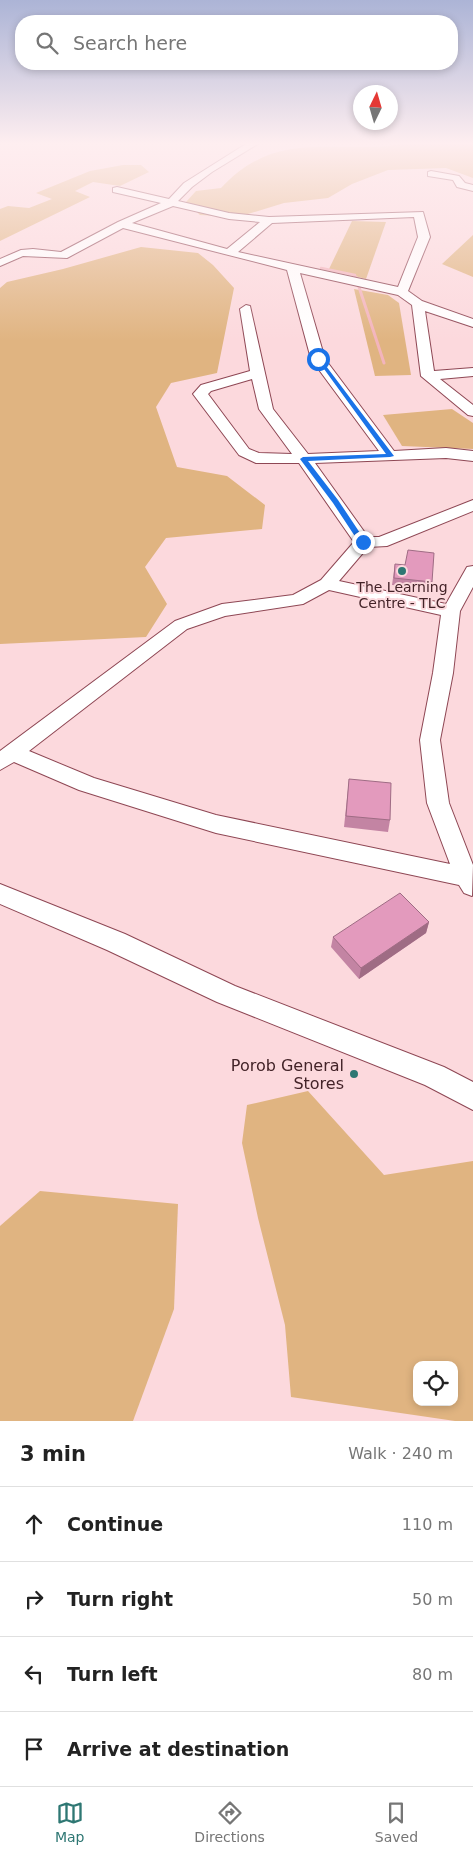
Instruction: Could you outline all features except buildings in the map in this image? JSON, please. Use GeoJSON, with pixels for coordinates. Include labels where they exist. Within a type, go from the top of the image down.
{"type":"FeatureCollection","features":[{"type":"Feature","properties":{"kind":"street"},"geometry":{"type":"LineString","coordinates":[[0,264],[22,253],[33,252],[63,256],[122,224],[159,208]]}},
{"type":"Feature","properties":{"kind":"street"},"geometry":{"type":"LineString","coordinates":[[195,208],[229,216],[269,220],[418,214],[424,237],[402,292]]}},
{"type":"Feature","properties":{"kind":"street"},"geometry":{"type":"LineString","coordinates":[[229,253],[269,220]]}},
{"type":"Feature","properties":{"kind":"street"},"geometry":{"type":"LineString","coordinates":[[122,224],[229,253],[402,292],[418,304],[473,323]]}},
{"type":"Feature","properties":{"kind":"street"},"geometry":{"type":"LineString","coordinates":[[292,267],[318,359],[390,456]]}},
{"type":"Feature","properties":{"kind":"street"},"geometry":{"type":"LineString","coordinates":[[418,304],[428,376],[473,412]]}},
{"type":"Feature","properties":{"kind":"street"},"geometry":{"type":"LineString","coordinates":[[246,309],[254,358],[266,409],[336,502],[363,542]]}},
{"type":"Feature","properties":{"kind":"street"},"geometry":{"type":"LineString","coordinates":[[428,376],[473,372]]}},
{"type":"Feature","properties":{"kind":"street"},"geometry":{"type":"LineString","coordinates":[[258,373],[206,388],[200,394],[244,452],[256,458],[303,459],[446,453],[473,456]]}},
{"type":"Feature","properties":{"kind":"street"},"geometry":{"type":"LineString","coordinates":[[6,757],[181,625],[222,610],[296,600],[327,584],[363,542],[381,542],[473,505]]}},
{"type":"Feature","properties":{"kind":"street"},"geometry":{"type":"LineString","coordinates":[[470,882],[438,803],[430,740],[443,673],[451,611],[473,571]]}},
{"type":"Feature","properties":{"kind":"street"},"geometry":{"type":"LineString","coordinates":[[327,584],[451,611]]}},
{"type":"Feature","properties":{"kind":"street"},"geometry":{"type":"LineString","coordinates":[[6,757],[216,824],[470,882]]}},
{"type":"Feature","properties":{"kind":"street"},"geometry":{"type":"LineString","coordinates":[[0,894],[116,942],[226,994],[434,1076],[473,1097]]}},
{"type":"Feature","properties":{"kind":"shaded area"},"geometry":{"type":"Polygon","coordinates":[[[2,208],[67,208],[0,241],[0,209],[2,208]]]}},
{"type":"Feature","properties":{"kind":"shaded area"},"geometry":{"type":"Polygon","coordinates":[[[193,208],[267,208],[238,217],[200,215],[193,208]]]}},
{"type":"Feature","properties":{"kind":"shaded area"},"geometry":{"type":"Polygon","coordinates":[[[352,221],[386,222],[366,279],[329,269],[352,221]]]}},
{"type":"Feature","properties":{"kind":"shaded area"},"geometry":{"type":"Polygon","coordinates":[[[473,235],[473,277],[442,264],[473,235]]]}},
{"type":"Feature","properties":{"kind":"shaded area"},"geometry":{"type":"Polygon","coordinates":[[[141,247],[198,253],[213,265],[234,288],[217,373],[171,383],[156,407],[177,467],[227,476],[265,505],[262,529],[166,538],[145,567],[167,604],[146,637],[0,644],[0,288],[7,282],[63,269],[141,247]]]}},
{"type":"Feature","properties":{"kind":"shaded area"},"geometry":{"type":"Polygon","coordinates":[[[354,289],[388,295],[399,303],[411,375],[375,376],[354,289]]]}},
{"type":"Feature","properties":{"kind":"shaded area"},"geometry":{"type":"Polygon","coordinates":[[[452,409],[473,423],[473,449],[402,446],[383,415],[452,409]]]}},
{"type":"Feature","properties":{"kind":"shaded area"},"geometry":{"type":"Polygon","coordinates":[[[308,1091],[384,1175],[473,1161],[473,1421],[455,1421],[291,1397],[285,1325],[258,1218],[242,1143],[247,1105],[308,1091]]]}},
{"type":"Feature","properties":{"kind":"shaded area"},"geometry":{"type":"Polygon","coordinates":[[[40,1191],[178,1204],[174,1309],[133,1421],[0,1421],[0,1226],[40,1191]]]}},
{"type":"Feature","properties":{"kind":"waterway"},"geometry":{"type":"LineString","coordinates":[[321,268],[355,275],[358,286]]}},
{"type":"Feature","properties":{"kind":"waterway"},"geometry":{"type":"LineString","coordinates":[[358,284],[384,363]]}},
{"type":"Feature","properties":{"kind":"place","name":"The Learning Centre - TLC"},"geometry":{"type":"Point","coordinates":[402,571]}},
{"type":"Feature","properties":{"kind":"place","name":"Porob General Stores"},"geometry":{"type":"Point","coordinates":[354,1074]}},
{"type":"Feature","properties":{"kind":"route"},"geometry":{"type":"LineString","coordinates":[[318,359],[390,456],[303,459],[336,502],[363,542]]}}]}
